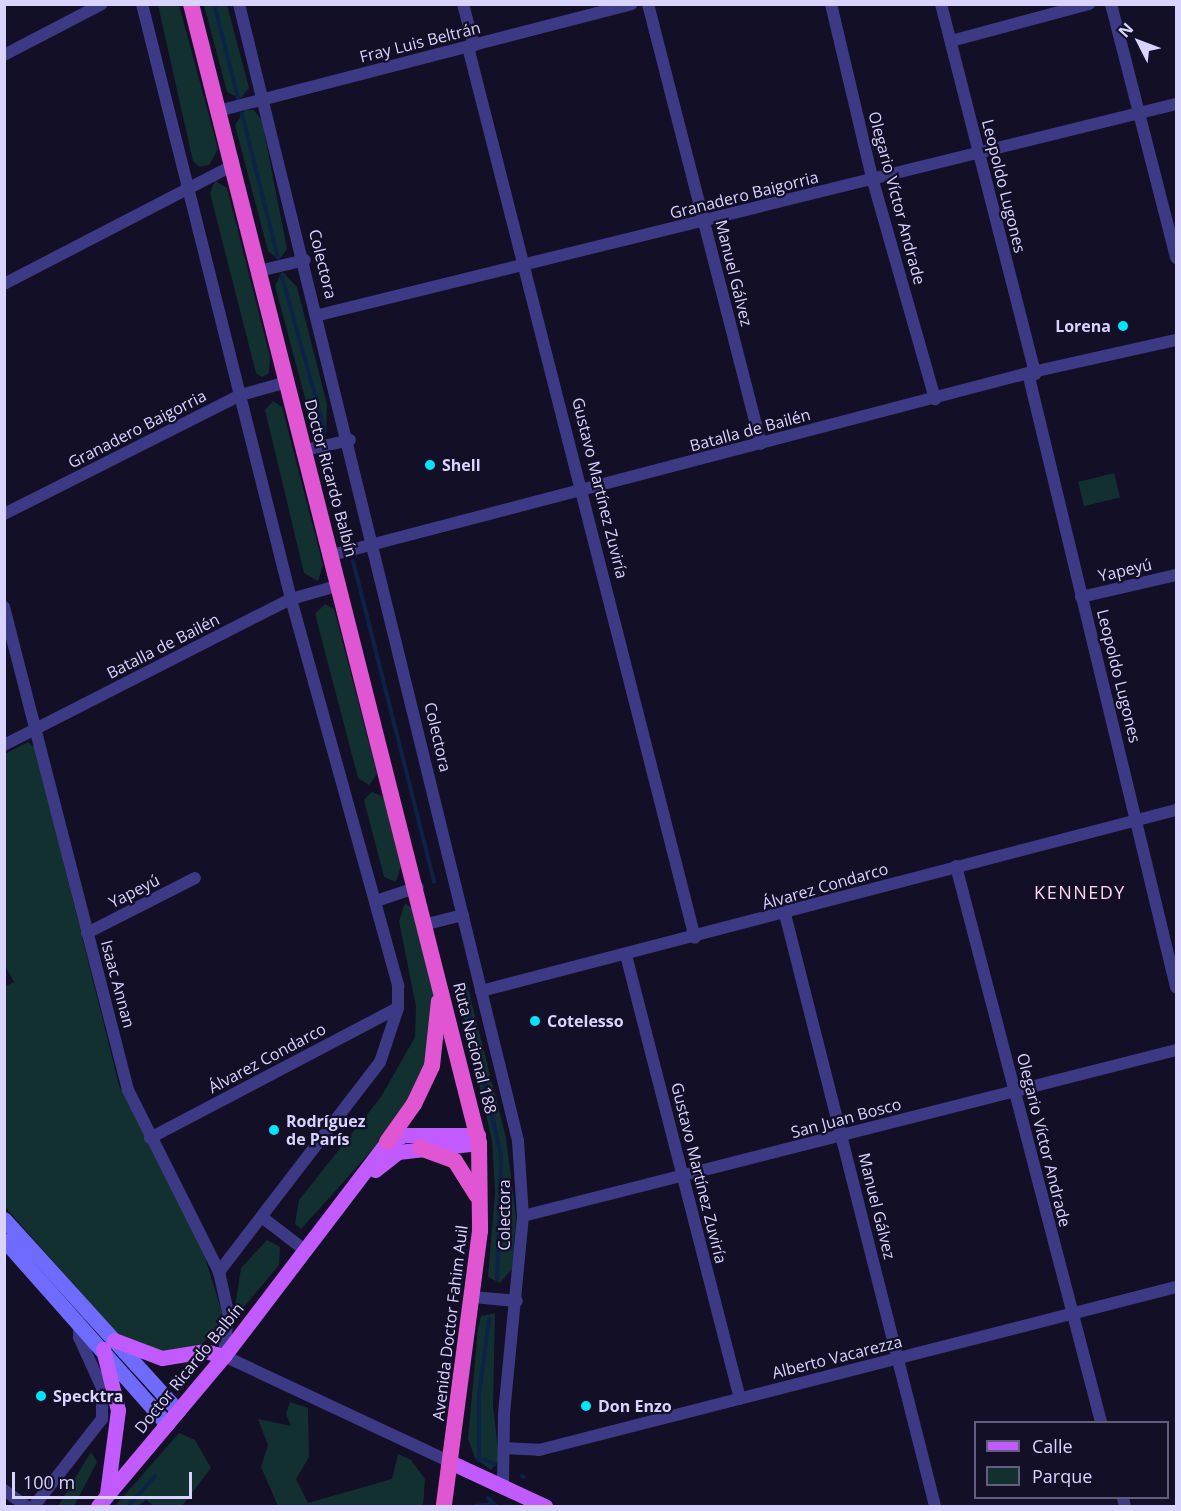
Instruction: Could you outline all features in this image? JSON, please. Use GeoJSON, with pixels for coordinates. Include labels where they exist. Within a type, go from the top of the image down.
{"type":"FeatureCollection","features":[{"type":"Feature","properties":{"kind":"highway","name":"Doctor Ricardo Balbín"},"geometry":{"type":"LineString","coordinates":[[191,4],[436,962]]}},
{"type":"Feature","properties":{"kind":"highway","name":"Ruta Nacional 188"},"geometry":{"type":"LineString","coordinates":[[436,962],[479,1139]]}},
{"type":"Feature","properties":{"kind":"highway"},"geometry":{"type":"LineString","coordinates":[[387,1143],[414,1104],[432,1066],[439,1024],[436,962]]}},
{"type":"Feature","properties":{"kind":"highway","name":"Avenida Doctor Fahim Auil"},"geometry":{"type":"LineString","coordinates":[[444,1506],[473,1297],[481,1208],[479,1139]]}},
{"type":"Feature","properties":{"kind":"highway"},"geometry":{"type":"LineString","coordinates":[[420,1148],[464,1169],[481,1208]]}},
{"type":"Feature","properties":{"kind":"main road"},"geometry":{"type":"LineString","coordinates":[[387,1143],[404,1136],[479,1139]]}},
{"type":"Feature","properties":{"kind":"main road","name":"Doctor Ricardo Balbín"},"geometry":{"type":"LineString","coordinates":[[306,1251],[382,1162],[420,1148],[479,1139]]}},
{"type":"Feature","properties":{"kind":"main road","name":"Doctor Ricardo Balbín"},"geometry":{"type":"LineString","coordinates":[[102,1501],[224,1356],[387,1143]]}},
{"type":"Feature","properties":{"kind":"main road"},"geometry":{"type":"LineString","coordinates":[[4,1219],[108,1344],[167,1424]]}},
{"type":"Feature","properties":{"kind":"main road"},"geometry":{"type":"LineString","coordinates":[[4,1240],[79,1322],[108,1344],[178,1411]]}},
{"type":"Feature","properties":{"kind":"main road"},"geometry":{"type":"LineString","coordinates":[[108,1344],[162,1358],[205,1351],[224,1356]]}},
{"type":"Feature","properties":{"kind":"main road"},"geometry":{"type":"LineString","coordinates":[[102,1501],[118,1410],[108,1344]]}},
{"type":"Feature","properties":{"kind":"main road"},"geometry":{"type":"LineString","coordinates":[[450,1462],[545,1506]]}},
{"type":"Feature","properties":{"kind":"street"},"geometry":{"type":"LineString","coordinates":[[4,55],[102,4]]}},
{"type":"Feature","properties":{"kind":"street"},"geometry":{"type":"LineString","coordinates":[[142,4],[191,188],[291,599],[376,901],[398,1008],[380,1062],[365,1085],[219,1272]]}},
{"type":"Feature","properties":{"kind":"street","name":"Colectora"},"geometry":{"type":"LineString","coordinates":[[238,4],[350,440],[518,1141],[523,1216],[503,1486]]}},
{"type":"Feature","properties":{"kind":"street","name":"Gustavo Martínez Zuviría"},"geometry":{"type":"LineString","coordinates":[[464,4],[471,46],[585,490],[695,938]]}},
{"type":"Feature","properties":{"kind":"street","name":"Fray Luis Beltrán"},"geometry":{"type":"LineString","coordinates":[[218,111],[631,4]]}},
{"type":"Feature","properties":{"kind":"street","name":"Manuel Gálvez"},"geometry":{"type":"LineString","coordinates":[[648,4],[761,444]]}},
{"type":"Feature","properties":{"kind":"street","name":"Olegario Víctor Andrade"},"geometry":{"type":"LineString","coordinates":[[831,4],[873,180],[935,399]]}},
{"type":"Feature","properties":{"kind":"street","name":"Leopoldo Lugones"},"geometry":{"type":"LineString","coordinates":[[941,4],[1176,987]]}},
{"type":"Feature","properties":{"kind":"street"},"geometry":{"type":"LineString","coordinates":[[951,41],[1067,7],[1089,4]]}},
{"type":"Feature","properties":{"kind":"street"},"geometry":{"type":"LineString","coordinates":[[1111,4],[1176,258]]}},
{"type":"Feature","properties":{"kind":"street","name":"Granadero Baigorria"},"geometry":{"type":"LineString","coordinates":[[319,315],[526,267],[1176,104]]}},
{"type":"Feature","properties":{"kind":"street"},"geometry":{"type":"LineString","coordinates":[[4,284],[232,166]]}},
{"type":"Feature","properties":{"kind":"street"},"geometry":{"type":"LineString","coordinates":[[259,271],[305,260]]}},
{"type":"Feature","properties":{"kind":"street","name":"Batalla de Bailén"},"geometry":{"type":"LineString","coordinates":[[332,555],[1031,374],[1176,340]]}},
{"type":"Feature","properties":{"kind":"street","name":"Granadero Baigorria"},"geometry":{"type":"LineString","coordinates":[[4,514],[241,395],[287,382]]}},
{"type":"Feature","properties":{"kind":"street"},"geometry":{"type":"LineString","coordinates":[[306,450],[350,440]]}},
{"type":"Feature","properties":{"kind":"street","name":"Yapeyú"},"geometry":{"type":"LineString","coordinates":[[1082,597],[1176,575]]}},
{"type":"Feature","properties":{"kind":"street","name":"Batalla de Bailén"},"geometry":{"type":"LineString","coordinates":[[4,745],[291,599],[340,585]]}},
{"type":"Feature","properties":{"kind":"street","name":"Isaac Annan"},"geometry":{"type":"LineString","coordinates":[[4,607],[128,1090],[219,1272],[228,1312],[224,1356]]}},
{"type":"Feature","properties":{"kind":"street","name":"Álvarez Condarco"},"geometry":{"type":"LineString","coordinates":[[481,991],[695,938],[956,866],[1176,810]]}},
{"type":"Feature","properties":{"kind":"street","name":"Olegario Víctor Andrade"},"geometry":{"type":"LineString","coordinates":[[956,866],[1101,1421]]}},
{"type":"Feature","properties":{"kind":"street","name":"Yapeyú"},"geometry":{"type":"LineString","coordinates":[[87,933],[195,878]]}},
{"type":"Feature","properties":{"kind":"street"},"geometry":{"type":"LineString","coordinates":[[376,901],[418,887]]}},
{"type":"Feature","properties":{"kind":"street","name":"Manuel Gálvez"},"geometry":{"type":"LineString","coordinates":[[785,914],[935,1506]]}},
{"type":"Feature","properties":{"kind":"street"},"geometry":{"type":"LineString","coordinates":[[427,924],[463,915]]}},
{"type":"Feature","properties":{"kind":"street","name":"Gustavo Martínez Zuviría"},"geometry":{"type":"LineString","coordinates":[[626,955],[740,1399]]}},
{"type":"Feature","properties":{"kind":"street","name":"Álvarez Condarco"},"geometry":{"type":"LineString","coordinates":[[150,1138],[398,1008]]}},
{"type":"Feature","properties":{"kind":"street","name":"San Juan Bosco"},"geometry":{"type":"LineString","coordinates":[[523,1216],[1176,1050]]}},
{"type":"Feature","properties":{"kind":"street"},"geometry":{"type":"LineString","coordinates":[[263,1218],[306,1251]]}},
{"type":"Feature","properties":{"kind":"street","name":"Alberto Vacarezza"},"geometry":{"type":"LineString","coordinates":[[505,1448],[539,1450],[1176,1287]]}},
{"type":"Feature","properties":{"kind":"street"},"geometry":{"type":"LineString","coordinates":[[473,1297],[517,1301]]}},
{"type":"Feature","properties":{"kind":"street"},"geometry":{"type":"LineString","coordinates":[[34,1506],[102,1419],[102,1388],[79,1337],[79,1322]]}},
{"type":"Feature","properties":{"kind":"street"},"geometry":{"type":"LineString","coordinates":[[224,1356],[450,1462]]}},
{"type":"Feature","properties":{"kind":"street"},"geometry":{"type":"LineString","coordinates":[[4,1490],[26,1506]]}},
{"type":"Feature","properties":{"kind":"green space"},"geometry":{"type":"Polygon","coordinates":[[[158,5],[179,5],[218,149],[209,165],[199,167],[193,161],[158,5]]]}},
{"type":"Feature","properties":{"kind":"green space"},"geometry":{"type":"Polygon","coordinates":[[[204,5],[227,5],[249,88],[240,99],[227,92],[204,5]]]}},
{"type":"Feature","properties":{"kind":"green space"},"geometry":{"type":"Polygon","coordinates":[[[245,110],[254,110],[262,121],[287,249],[279,260],[268,251],[235,125],[245,110]]]}},
{"type":"Feature","properties":{"kind":"green space"},"geometry":{"type":"Polygon","coordinates":[[[215,181],[227,188],[270,357],[269,373],[262,377],[256,373],[210,193],[215,181]]]}},
{"type":"Feature","properties":{"kind":"green space"},"geometry":{"type":"Polygon","coordinates":[[[282,271],[297,287],[327,404],[326,433],[321,434],[311,420],[275,286],[282,271]]]}},
{"type":"Feature","properties":{"kind":"green space"},"geometry":{"type":"Polygon","coordinates":[[[273,401],[282,407],[323,565],[318,581],[304,573],[265,410],[273,401]]]}},
{"type":"Feature","properties":{"kind":"green space"},"geometry":{"type":"Polygon","coordinates":[[[1114,473],[1120,497],[1084,506],[1078,482],[1114,473]]]}},
{"type":"Feature","properties":{"kind":"green space"},"geometry":{"type":"Polygon","coordinates":[[[325,604],[334,609],[377,774],[369,785],[358,778],[315,614],[325,604]]]}},
{"type":"Feature","properties":{"kind":"green space"},"geometry":{"type":"Polygon","coordinates":[[[28,742],[35,748],[119,1085],[203,1251],[224,1319],[218,1331],[200,1345],[177,1351],[152,1350],[117,1334],[5,1207],[4,987],[14,982],[4,964],[5,754],[28,742]]]}},
{"type":"Feature","properties":{"kind":"green space"},"geometry":{"type":"Polygon","coordinates":[[[372,792],[384,797],[401,866],[396,882],[384,877],[364,800],[372,792]]]}},
{"type":"Feature","properties":{"kind":"green space"},"geometry":{"type":"Polygon","coordinates":[[[405,903],[413,909],[433,992],[431,1041],[419,1083],[391,1129],[301,1229],[295,1224],[299,1200],[381,1097],[415,1037],[416,1007],[399,921],[405,903]]]}},
{"type":"Feature","properties":{"kind":"green space"},"geometry":{"type":"Polygon","coordinates":[[[467,984],[506,1138],[516,1217],[512,1269],[500,1283],[488,1277],[495,1193],[492,1141],[457,987],[467,984]]]}},
{"type":"Feature","properties":{"kind":"green space"},"geometry":{"type":"Polygon","coordinates":[[[267,1240],[280,1247],[279,1265],[233,1320],[241,1268],[267,1240]]]}},
{"type":"Feature","properties":{"kind":"green space"},"geometry":{"type":"Polygon","coordinates":[[[495,1313],[493,1405],[499,1460],[491,1470],[475,1458],[468,1439],[478,1328],[481,1316],[495,1313]]]}},
{"type":"Feature","properties":{"kind":"green space"},"geometry":{"type":"Polygon","coordinates":[[[290,1402],[308,1408],[309,1457],[296,1479],[308,1503],[392,1479],[398,1454],[411,1460],[425,1479],[423,1506],[278,1506],[261,1467],[268,1445],[258,1419],[291,1426],[286,1414],[290,1402]]]}},
{"type":"Feature","properties":{"kind":"green space"},"geometry":{"type":"Polygon","coordinates":[[[179,1433],[195,1440],[211,1468],[182,1506],[154,1506],[146,1500],[138,1506],[115,1506],[179,1433]]]}},
{"type":"Feature","properties":{"kind":"green space"},"geometry":{"type":"Polygon","coordinates":[[[91,1452],[97,1462],[74,1506],[58,1506],[91,1452]]]}},
{"type":"Feature","properties":{"kind":"waterway"},"geometry":{"type":"LineString","coordinates":[[214,4],[238,98]]}},
{"type":"Feature","properties":{"kind":"waterway"},"geometry":{"type":"LineString","coordinates":[[242,114],[278,258]]}},
{"type":"Feature","properties":{"kind":"waterway"},"geometry":{"type":"LineString","coordinates":[[282,277],[325,431]]}},
{"type":"Feature","properties":{"kind":"waterway"},"geometry":{"type":"LineString","coordinates":[[353,561],[434,882]]}},
{"type":"Feature","properties":{"kind":"waterway"},"geometry":{"type":"LineString","coordinates":[[463,988],[501,1155],[497,1279]]}},
{"type":"Feature","properties":{"kind":"waterway"},"geometry":{"type":"LineString","coordinates":[[479,1460],[479,1394],[489,1320]]}},
{"type":"Feature","properties":{"kind":"waterway"},"geometry":{"type":"LineString","coordinates":[[483,1459],[495,1464]]}},
{"type":"Feature","properties":{"kind":"waterway"},"geometry":{"type":"LineString","coordinates":[[128,1506],[155,1476]]}},
{"type":"Feature","properties":{"kind":"waterway"},"geometry":{"type":"LineString","coordinates":[[488,1498],[496,1506]]}},
{"type":"Feature","properties":{"kind":"waterway"},"geometry":{"type":"LineString","coordinates":[[475,1506],[490,1504]]}},
{"type":"Feature","properties":{"kind":"place","name":"Lorena"},"geometry":{"type":"Point","coordinates":[1123,326]}},
{"type":"Feature","properties":{"kind":"place","name":"Shell"},"geometry":{"type":"Point","coordinates":[430,465]}},
{"type":"Feature","properties":{"kind":"place","name":"Cotelesso"},"geometry":{"type":"Point","coordinates":[535,1021]}},
{"type":"Feature","properties":{"kind":"place","name":"Rodríguez de París"},"geometry":{"type":"Point","coordinates":[274,1130]}},
{"type":"Feature","properties":{"kind":"place","name":"Specktra"},"geometry":{"type":"Point","coordinates":[41,1396]}},
{"type":"Feature","properties":{"kind":"place","name":"Don Enzo"},"geometry":{"type":"Point","coordinates":[586,1406]}},
{"type":"Feature","properties":{"kind":"district","name":"KENNEDY"},"geometry":{"type":"Point","coordinates":[1080,892]}}]}
